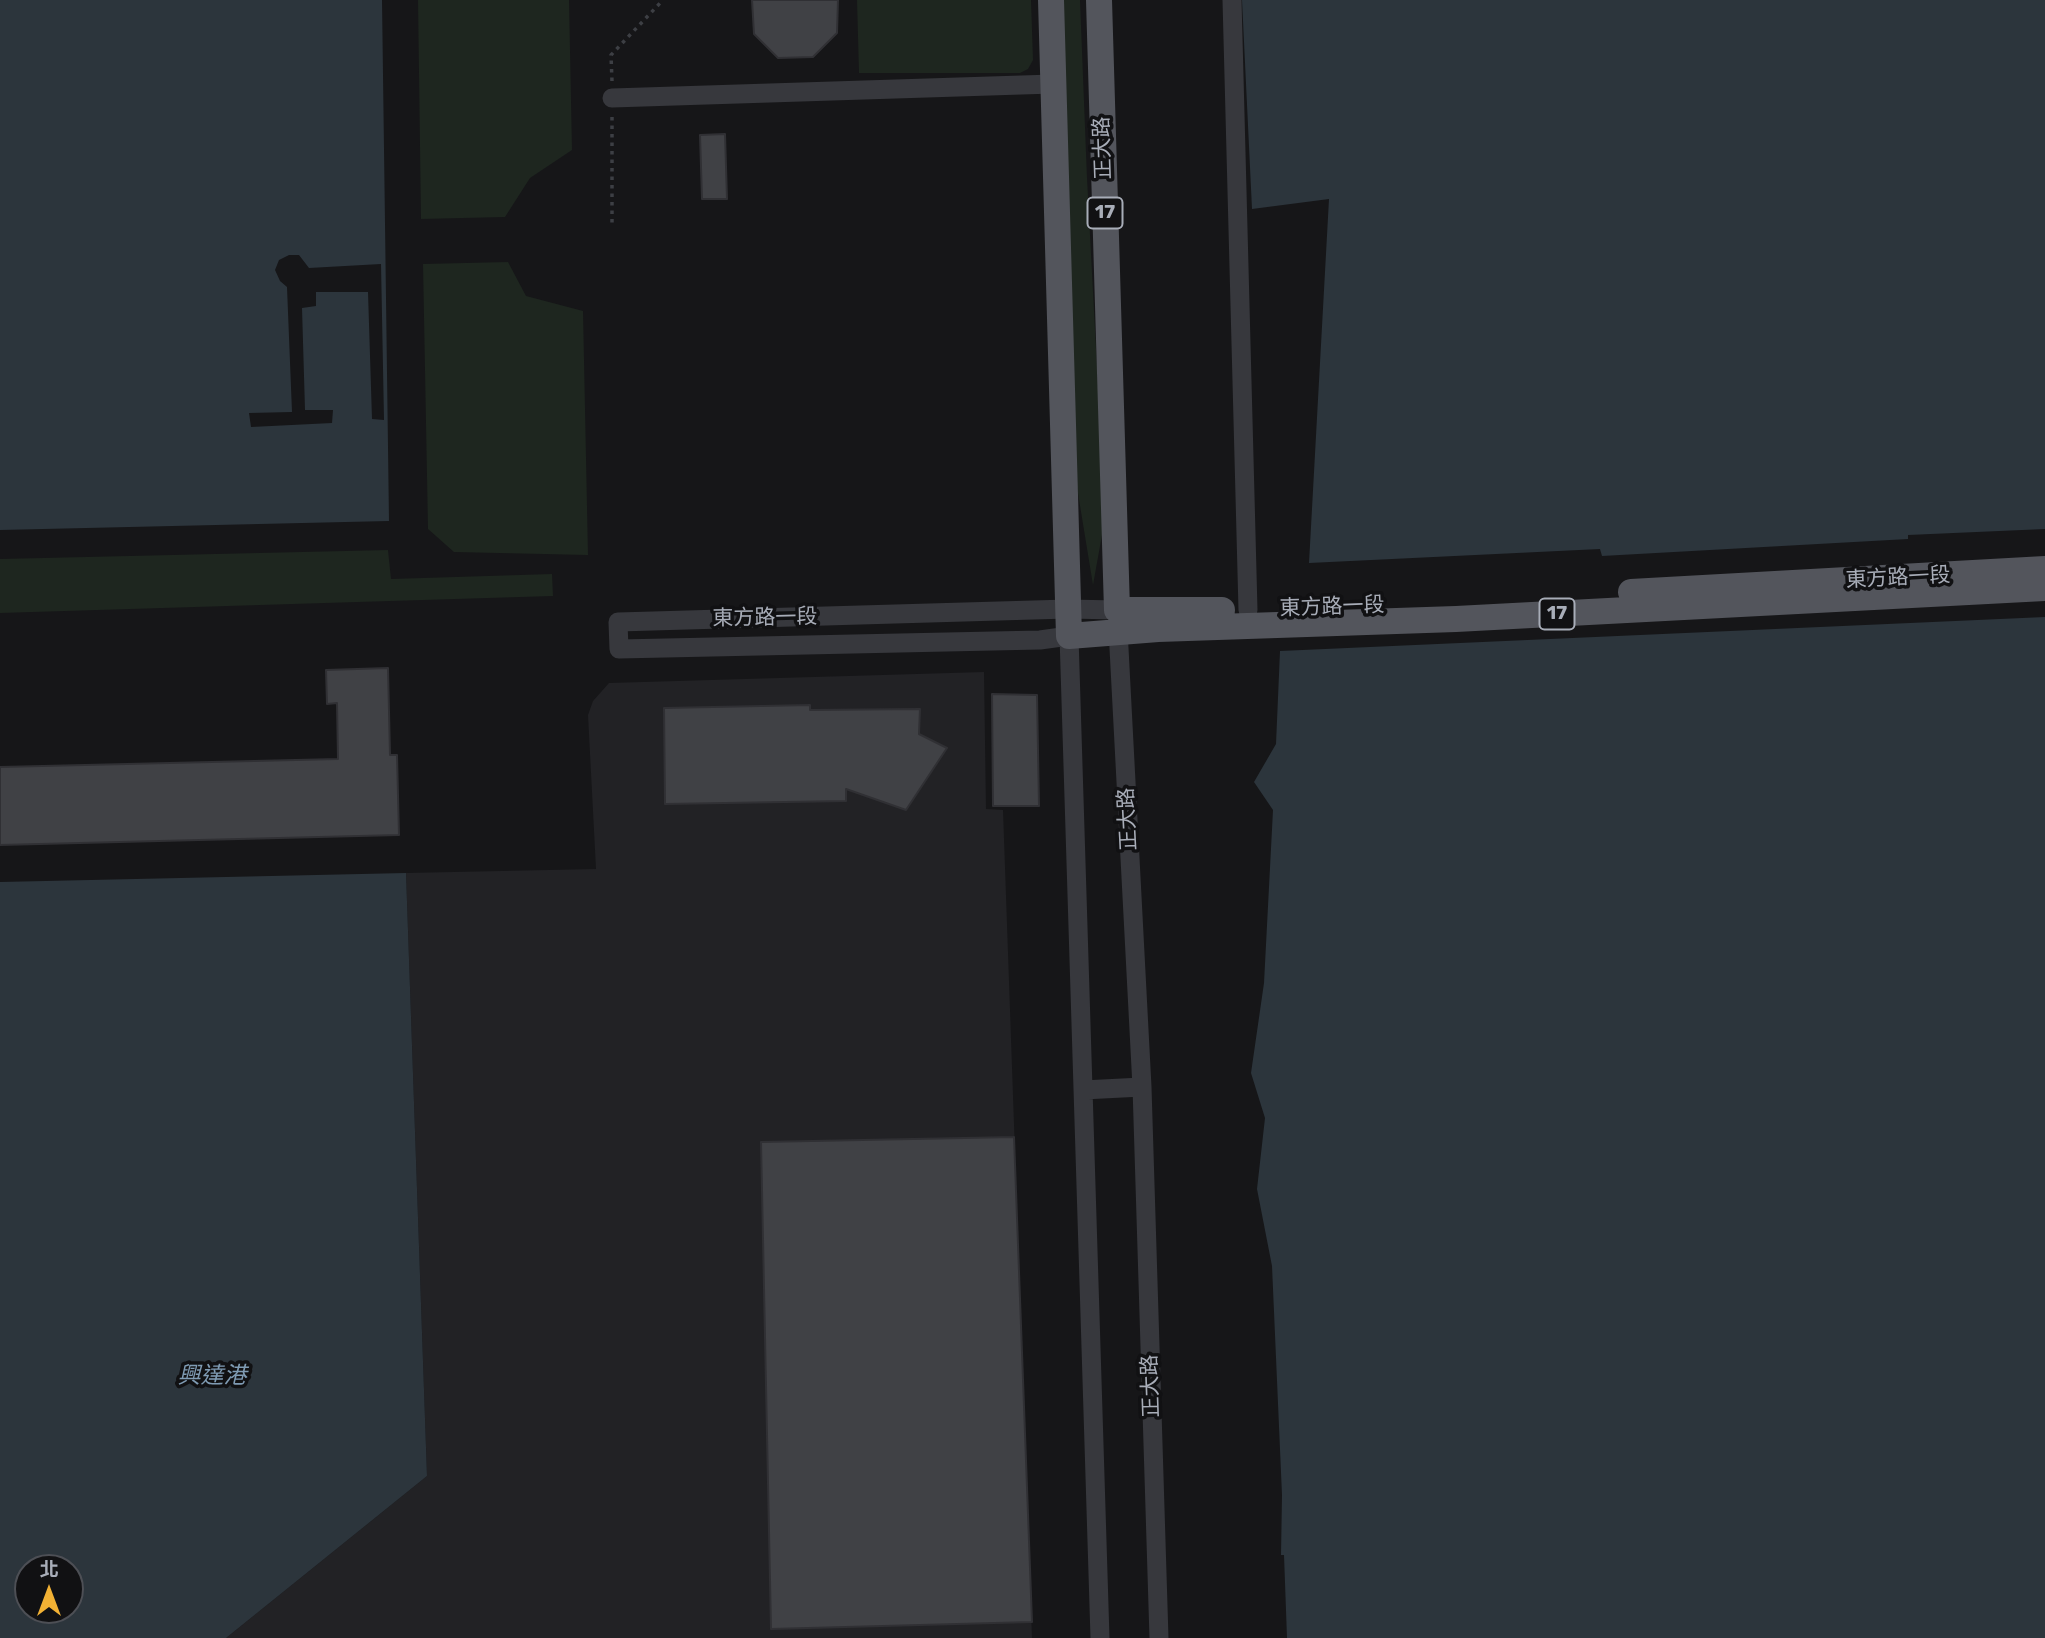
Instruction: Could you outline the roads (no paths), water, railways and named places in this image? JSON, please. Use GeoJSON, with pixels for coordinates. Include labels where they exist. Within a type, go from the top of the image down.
{"type":"FeatureCollection","features":[{"type":"Feature","properties":{"kind":"main road","name":"17"},"geometry":{"type":"LineString","coordinates":[[1051,0],[1069,636]]}},
{"type":"Feature","properties":{"kind":"main road","name":"正大路"},"geometry":{"type":"LineString","coordinates":[[1099,0],[1117,621]]}},
{"type":"Feature","properties":{"kind":"main road","name":"東方路一段"},"geometry":{"type":"LineString","coordinates":[[1069,636],[1117,621],[1248,610],[1467,601],[2045,569]]}},
{"type":"Feature","properties":{"kind":"main road","name":"東方路一段"},"geometry":{"type":"LineString","coordinates":[[1117,621],[1470,618],[2045,588]]}},
{"type":"Feature","properties":{"kind":"street"},"geometry":{"type":"LineString","coordinates":[[1232,0],[1248,610]]}},
{"type":"Feature","properties":{"kind":"street"},"geometry":{"type":"LineString","coordinates":[[612,98],[1053,83]]}},
{"type":"Feature","properties":{"kind":"street","name":"東方路一段"},"geometry":{"type":"LineString","coordinates":[[1069,636],[1040,640],[619,649],[618,622],[1068,609],[1117,621]]}},
{"type":"Feature","properties":{"kind":"street","name":"正大路"},"geometry":{"type":"LineString","coordinates":[[1117,621],[1142,1087],[1159,1638]]}},
{"type":"Feature","properties":{"kind":"street"},"geometry":{"type":"LineString","coordinates":[[1069,636],[1100,1638]]}},
{"type":"Feature","properties":{"kind":"street"},"geometry":{"type":"LineString","coordinates":[[1083,1090],[1142,1087]]}},
{"type":"Feature","properties":{"kind":"water"},"geometry":{"type":"Polygon","coordinates":[[[0,0],[382,0],[389,521],[0,530],[0,0]]]}},
{"type":"Feature","properties":{"kind":"water"},"geometry":{"type":"Polygon","coordinates":[[[1242,0],[2045,0],[2045,529],[1908,535],[1908,539],[1602,556],[1600,549],[1309,563],[1329,199],[1252,209],[1242,0]]]}},
{"type":"Feature","properties":{"kind":"water"},"geometry":{"type":"Polygon","coordinates":[[[2045,617],[2045,1638],[1287,1638],[1284,1555],[1281,1555],[1282,1495],[1272,1266],[1257,1189],[1265,1118],[1251,1073],[1264,983],[1273,810],[1254,782],[1276,744],[1280,651],[2045,617]]]}},
{"type":"Feature","properties":{"kind":"water","name":"興達港"},"geometry":{"type":"Polygon","coordinates":[[[406,873],[427,1476],[226,1638],[0,1638],[0,882],[406,873]]]}}]}
